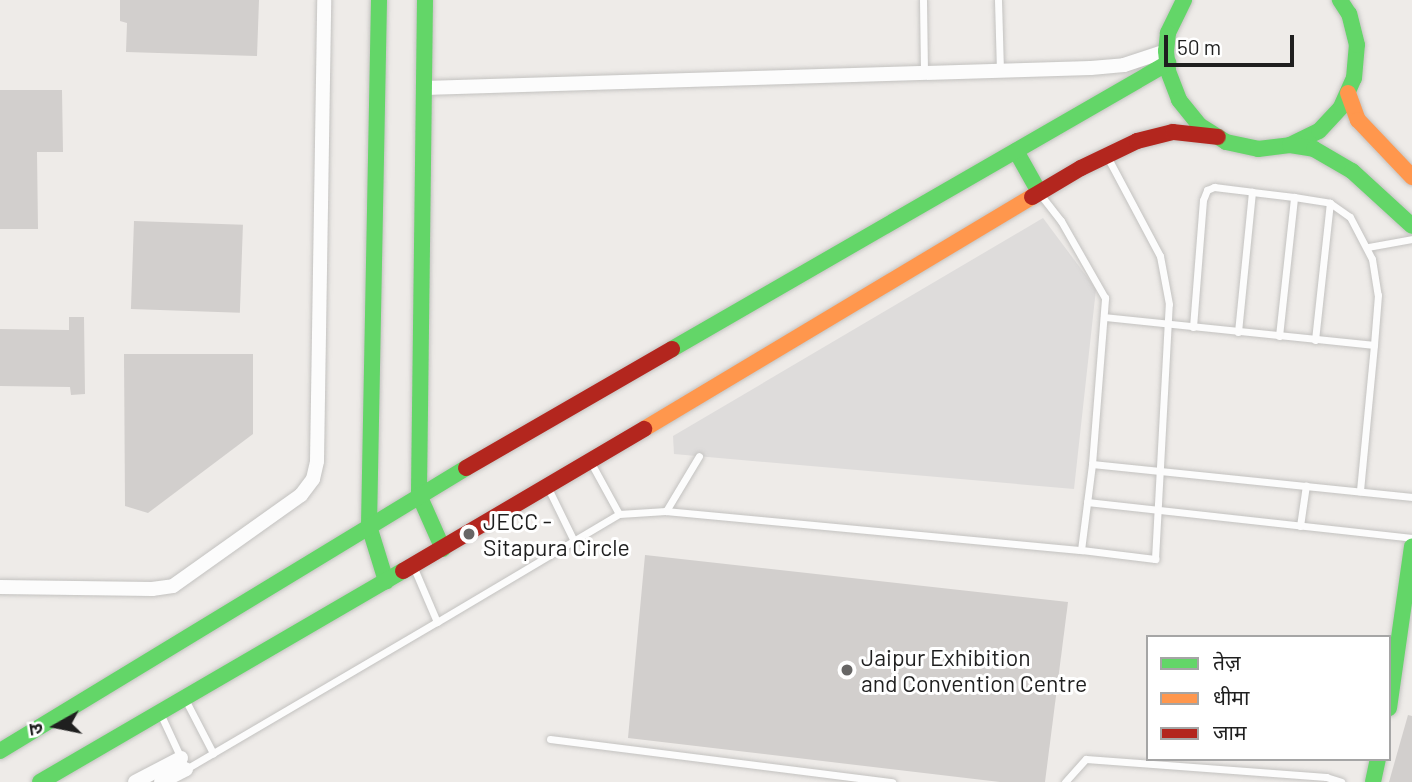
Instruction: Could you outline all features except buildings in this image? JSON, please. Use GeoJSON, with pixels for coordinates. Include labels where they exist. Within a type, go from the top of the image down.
{"type":"FeatureCollection","features":[{"type":"Feature","properties":{"kind":"street"},"geometry":{"type":"LineString","coordinates":[[0,587],[139,589],[173,586],[300,495],[313,479],[317,461],[324,0]]}},
{"type":"Feature","properties":{"kind":"street"},"geometry":{"type":"LineString","coordinates":[[379,0],[369,526],[386,581]]}},
{"type":"Feature","properties":{"kind":"street"},"geometry":{"type":"LineString","coordinates":[[425,0],[419,495],[443,548]]}},
{"type":"Feature","properties":{"kind":"street"},"geometry":{"type":"LineString","coordinates":[[1290,145],[1319,131],[1341,107],[1354,78],[1357,45],[1349,14],[1340,0]]}},
{"type":"Feature","properties":{"kind":"street"},"geometry":{"type":"LineString","coordinates":[[1180,4],[1168,33],[1167,57],[1179,100],[1199,125],[1226,142],[1258,149],[1290,145],[1314,149],[1352,171],[1412,226]]}},
{"type":"Feature","properties":{"kind":"street"},"geometry":{"type":"LineString","coordinates":[[0,751],[419,495],[1016,151],[1167,57]]}},
{"type":"Feature","properties":{"kind":"street"},"geometry":{"type":"LineString","coordinates":[[424,88],[1000,71],[1124,65],[1167,57]]}},
{"type":"Feature","properties":{"kind":"street"},"geometry":{"type":"LineString","coordinates":[[1348,93],[1359,120],[1412,177]]}},
{"type":"Feature","properties":{"kind":"street"},"geometry":{"type":"LineString","coordinates":[[40,782],[413,566],[1039,192],[1137,141],[1173,132],[1218,137]]}},
{"type":"Feature","properties":{"kind":"street"},"geometry":{"type":"LineString","coordinates":[[1016,151],[1039,192]]}},
{"type":"Feature","properties":{"kind":"street"},"geometry":{"type":"LineString","coordinates":[[1391,694],[1412,547]]}},
{"type":"Feature","properties":{"kind":"street"},"geometry":{"type":"LineString","coordinates":[[1373,782],[1378,761]]}},
{"type":"Feature","properties":{"kind":"street"},"geometry":{"type":"LineString","coordinates":[[135,782],[183,764]]}},
{"type":"Feature","properties":{"kind":"street"},"geometry":{"type":"LineString","coordinates":[[161,782],[183,764]]}},
{"type":"Feature","properties":{"kind":"lane"},"geometry":{"type":"LineString","coordinates":[[923,0],[924,73]]}},
{"type":"Feature","properties":{"kind":"lane"},"geometry":{"type":"LineString","coordinates":[[998,0],[1000,71]]}},
{"type":"Feature","properties":{"kind":"lane"},"geometry":{"type":"LineString","coordinates":[[160,713],[183,764],[213,753],[619,514],[666,512],[1154,559],[1169,304],[1160,256],[1107,156]]}},
{"type":"Feature","properties":{"kind":"lane"},"geometry":{"type":"LineString","coordinates":[[1193,327],[1203,200],[1208,190],[1214,187],[1330,203],[1350,217],[1368,247],[1378,287],[1360,491]]}},
{"type":"Feature","properties":{"kind":"lane"},"geometry":{"type":"LineString","coordinates":[[1039,192],[1061,221],[1105,298],[1092,464],[1081,550]]}},
{"type":"Feature","properties":{"kind":"lane"},"geometry":{"type":"LineString","coordinates":[[1238,331],[1252,192]]}},
{"type":"Feature","properties":{"kind":"lane"},"geometry":{"type":"LineString","coordinates":[[1279,336],[1294,197]]}},
{"type":"Feature","properties":{"kind":"lane"},"geometry":{"type":"LineString","coordinates":[[1315,340],[1330,203]]}},
{"type":"Feature","properties":{"kind":"lane"},"geometry":{"type":"LineString","coordinates":[[1368,247],[1412,239]]}},
{"type":"Feature","properties":{"kind":"lane"},"geometry":{"type":"LineString","coordinates":[[1104,317],[1374,345]]}},
{"type":"Feature","properties":{"kind":"lane"},"geometry":{"type":"LineString","coordinates":[[666,512],[699,456]]}},
{"type":"Feature","properties":{"kind":"lane"},"geometry":{"type":"LineString","coordinates":[[590,460],[619,514]]}},
{"type":"Feature","properties":{"kind":"lane"},"geometry":{"type":"LineString","coordinates":[[1092,464],[1412,497]]}},
{"type":"Feature","properties":{"kind":"lane"},"geometry":{"type":"LineString","coordinates":[[1300,526],[1306,485]]}},
{"type":"Feature","properties":{"kind":"lane"},"geometry":{"type":"LineString","coordinates":[[548,486],[574,541]]}},
{"type":"Feature","properties":{"kind":"lane"},"geometry":{"type":"LineString","coordinates":[[1087,502],[1412,538]]}},
{"type":"Feature","properties":{"kind":"lane"},"geometry":{"type":"LineString","coordinates":[[413,566],[437,622]]}},
{"type":"Feature","properties":{"kind":"lane"},"geometry":{"type":"LineString","coordinates":[[185,698],[213,753]]}},
{"type":"Feature","properties":{"kind":"lane"},"geometry":{"type":"LineString","coordinates":[[550,739],[892,782]]}},
{"type":"Feature","properties":{"kind":"lane"},"geometry":{"type":"LineString","coordinates":[[1065,782],[1086,759],[1326,777],[1341,782]]}},
{"type":"Feature","properties":{"kind":"shaded area"},"geometry":{"type":"Polygon","coordinates":[[[1043,218],[1096,289],[1074,489],[674,454],[673,436],[1043,218]]]}},
{"type":"Feature","properties":{"kind":"traffic: fast"},"geometry":{"type":"LineString","coordinates":[[379,0],[369,526],[386,581]]}},
{"type":"Feature","properties":{"kind":"traffic: fast"},"geometry":{"type":"LineString","coordinates":[[425,0],[419,495],[443,549]]}},
{"type":"Feature","properties":{"kind":"traffic: fast"},"geometry":{"type":"LineString","coordinates":[[1184,0],[1168,33],[1166,51],[1168,71],[1179,100],[1199,125],[1226,142],[1258,149],[1290,145],[1319,131],[1341,107],[1354,78],[1357,45],[1349,14],[1340,0]]}},
{"type":"Feature","properties":{"kind":"traffic: fast"},"geometry":{"type":"LineString","coordinates":[[672,349],[1168,63]]}},
{"type":"Feature","properties":{"kind":"traffic: fast"},"geometry":{"type":"LineString","coordinates":[[1290,145],[1314,149],[1352,171],[1412,226]]}},
{"type":"Feature","properties":{"kind":"traffic: fast"},"geometry":{"type":"LineString","coordinates":[[1016,151],[1039,192]]}},
{"type":"Feature","properties":{"kind":"traffic: fast"},"geometry":{"type":"LineString","coordinates":[[0,751],[466,468]]}},
{"type":"Feature","properties":{"kind":"traffic: fast"},"geometry":{"type":"LineString","coordinates":[[1391,694],[1412,547]]}},
{"type":"Feature","properties":{"kind":"traffic: fast"},"geometry":{"type":"LineString","coordinates":[[40,782],[403,571]]}},
{"type":"Feature","properties":{"kind":"traffic: fast"},"geometry":{"type":"LineString","coordinates":[[1373,782],[1378,761]]}},
{"type":"Feature","properties":{"kind":"traffic: slow"},"geometry":{"type":"LineString","coordinates":[[1348,93],[1358,120],[1412,177]]}},
{"type":"Feature","properties":{"kind":"traffic: slow"},"geometry":{"type":"LineString","coordinates":[[644,429],[1032,197]]}},
{"type":"Feature","properties":{"kind":"traffic: jam"},"geometry":{"type":"LineString","coordinates":[[1032,197],[1081,168],[1137,141],[1173,132],[1218,137]]}},
{"type":"Feature","properties":{"kind":"traffic: jam"},"geometry":{"type":"LineString","coordinates":[[466,468],[672,349]]}},
{"type":"Feature","properties":{"kind":"traffic: jam"},"geometry":{"type":"LineString","coordinates":[[403,571],[644,429]]}},
{"type":"Feature","properties":{"kind":"place","name":"JECC - Sitapura Circle"},"geometry":{"type":"Point","coordinates":[469,534]}},
{"type":"Feature","properties":{"kind":"place","name":"Jaipur Exhibition and Convention Centre"},"geometry":{"type":"Point","coordinates":[847,670]}}]}
